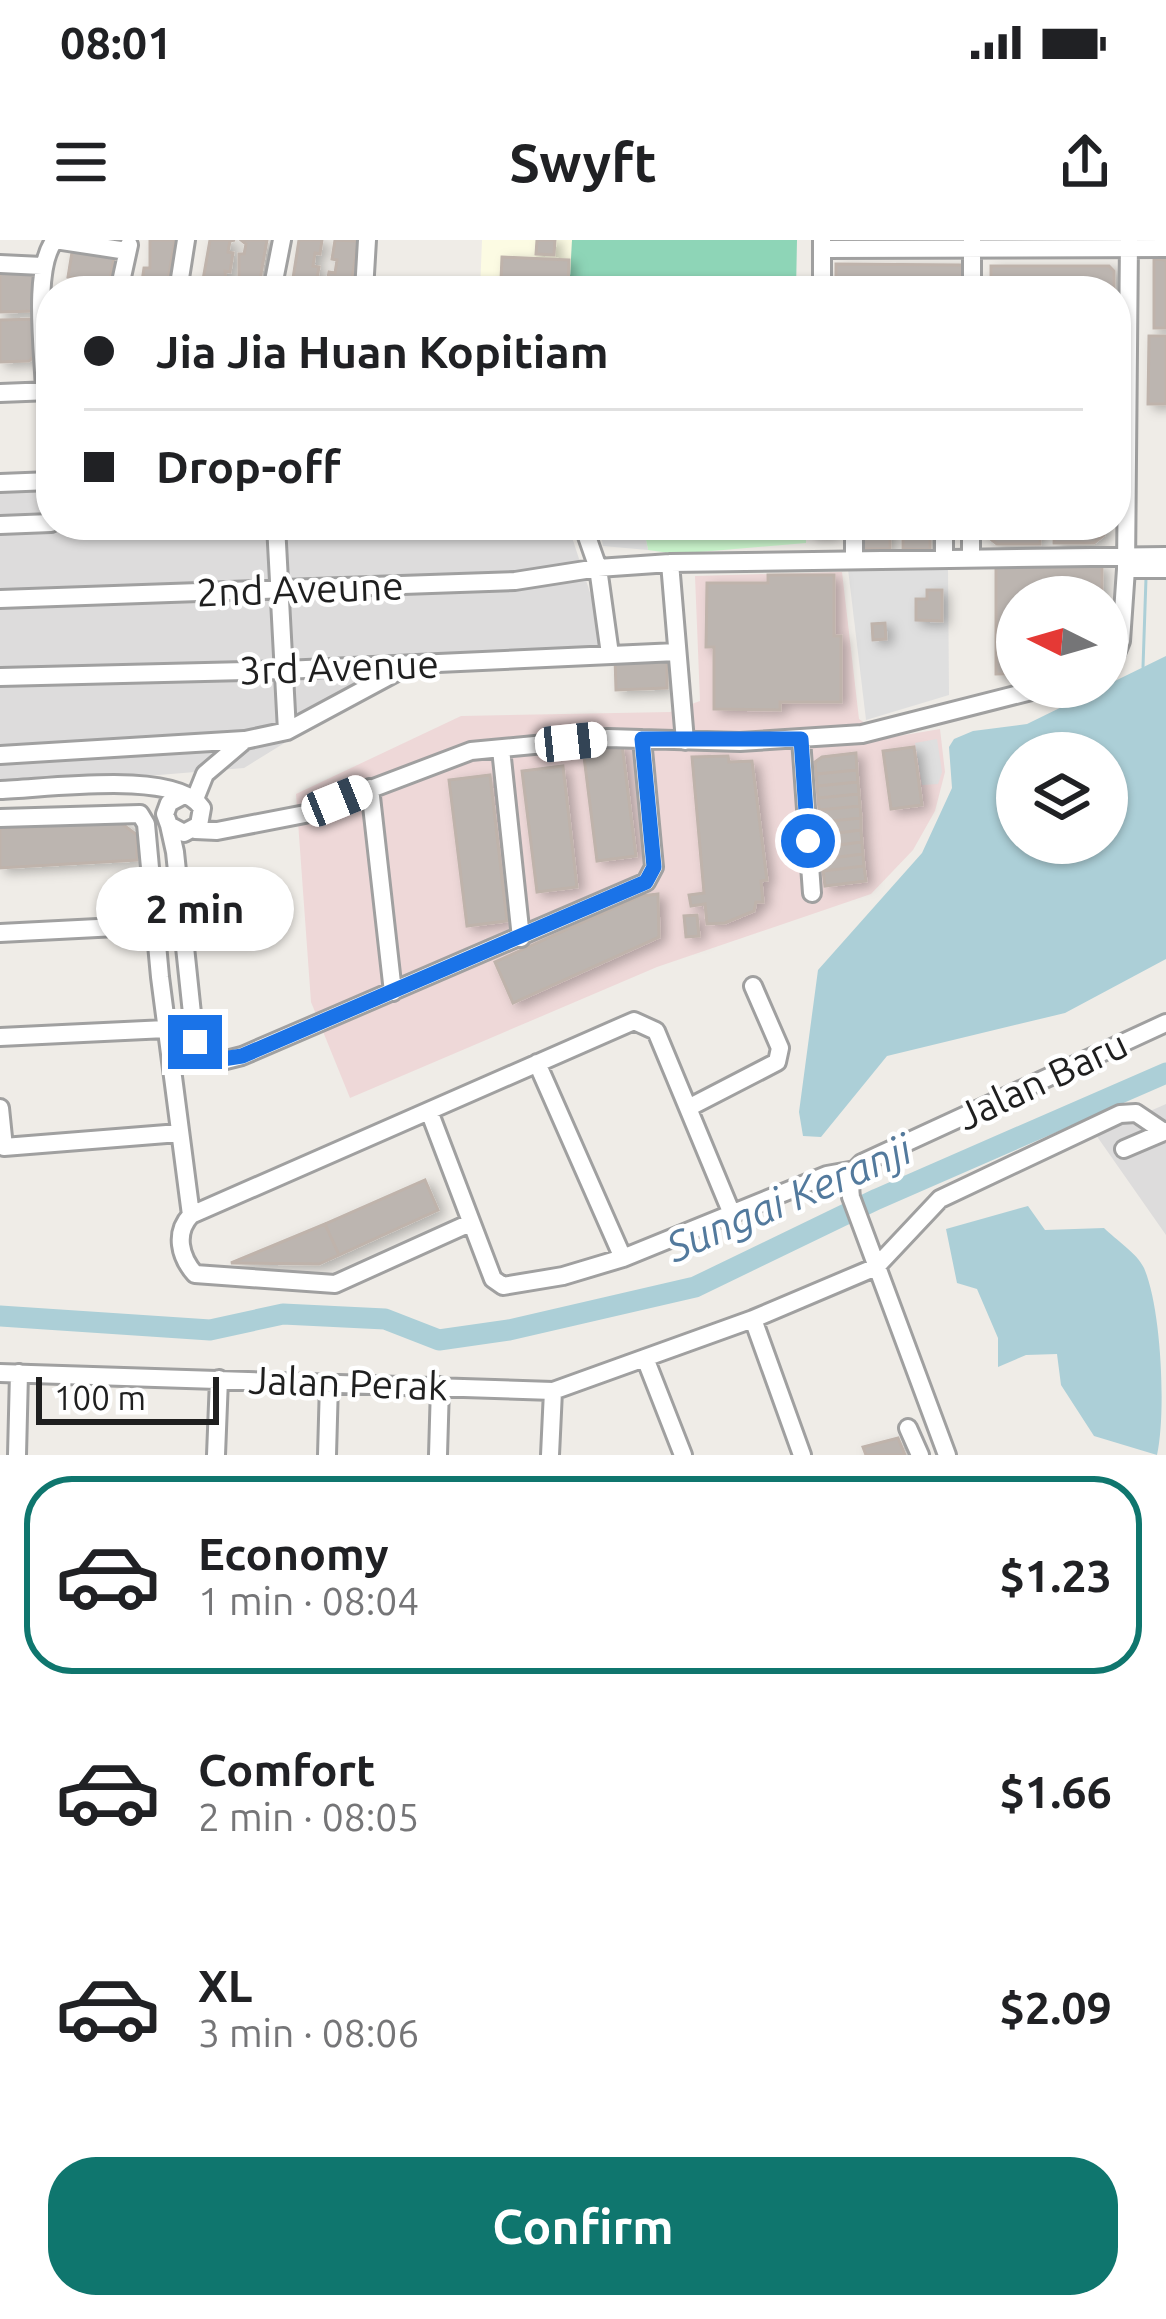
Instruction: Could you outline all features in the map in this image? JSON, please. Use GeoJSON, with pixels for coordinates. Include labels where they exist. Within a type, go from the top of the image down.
{"type":"FeatureCollection","features":[{"type":"Feature","properties":{"kind":"street"},"geometry":{"type":"LineString","coordinates":[[42,276],[42,266],[55,240],[128,246],[122,276]]}},
{"type":"Feature","properties":{"kind":"street"},"geometry":{"type":"LineString","coordinates":[[180,276],[186,240]]}},
{"type":"Feature","properties":{"kind":"street"},"geometry":{"type":"LineString","coordinates":[[275,276],[282,240]]}},
{"type":"Feature","properties":{"kind":"street"},"geometry":{"type":"LineString","coordinates":[[365,276],[367,240]]}},
{"type":"Feature","properties":{"kind":"street"},"geometry":{"type":"LineString","coordinates":[[972,244],[972,276]]}},
{"type":"Feature","properties":{"kind":"street"},"geometry":{"type":"LineString","coordinates":[[1129,244],[1129,276]]}},
{"type":"Feature","properties":{"kind":"street"},"geometry":{"type":"LineString","coordinates":[[822,276],[822,245],[1129,244],[1166,248]]}},
{"type":"Feature","properties":{"kind":"street"},"geometry":{"type":"LineString","coordinates":[[0,264],[42,266]]}},
{"type":"Feature","properties":{"kind":"street"},"geometry":{"type":"LineString","coordinates":[[0,393],[36,392]]}},
{"type":"Feature","properties":{"kind":"street"},"geometry":{"type":"LineString","coordinates":[[0,483],[36,482]]}},
{"type":"Feature","properties":{"kind":"street"},"geometry":{"type":"LineString","coordinates":[[0,525],[36,524]]}},
{"type":"Feature","properties":{"kind":"street"},"geometry":{"type":"LineString","coordinates":[[278,540],[287,731]]}},
{"type":"Feature","properties":{"kind":"street"},"geometry":{"type":"LineString","coordinates":[[588,540],[598,568],[610,654]]}},
{"type":"Feature","properties":{"kind":"street"},"geometry":{"type":"LineString","coordinates":[[854,540],[854,560]]}},
{"type":"Feature","properties":{"kind":"street"},"geometry":{"type":"LineString","coordinates":[[944,540],[944,558]]}},
{"type":"Feature","properties":{"kind":"street"},"geometry":{"type":"LineString","coordinates":[[971,540],[971,558]]}},
{"type":"Feature","properties":{"kind":"street"},"geometry":{"type":"LineString","coordinates":[[1125,576],[1126,540]]}},
{"type":"Feature","properties":{"kind":"street"},"geometry":{"type":"LineString","coordinates":[[1126,562],[1166,556]]}},
{"type":"Feature","properties":{"kind":"street","name":"2nd Aveune"},"geometry":{"type":"LineString","coordinates":[[0,599],[515,581],[670,562],[971,558],[1126,562]]}},
{"type":"Feature","properties":{"kind":"street"},"geometry":{"type":"LineString","coordinates":[[670,562],[685,741]]}},
{"type":"Feature","properties":{"kind":"street"},"geometry":{"type":"LineString","coordinates":[[1126,562],[1166,569]]}},
{"type":"Feature","properties":{"kind":"street","name":"3rd Avenue"},"geometry":{"type":"LineString","coordinates":[[0,677],[677,652]]}},
{"type":"Feature","properties":{"kind":"street"},"geometry":{"type":"LineString","coordinates":[[0,755],[245,740],[287,731],[412,664]]}},
{"type":"Feature","properties":{"kind":"street"},"geometry":{"type":"LineString","coordinates":[[642,739],[653,850],[651,875],[638,887],[242,1056],[204,1059],[195,1042],[167,819],[173,799],[193,814],[241,826],[305,814],[471,751],[608,738],[642,739],[685,741],[862,734],[996,700]]}},
{"type":"Feature","properties":{"kind":"street"},"geometry":{"type":"LineString","coordinates":[[801,739],[812,893]]}},
{"type":"Feature","properties":{"kind":"street"},"geometry":{"type":"LineString","coordinates":[[177,871],[206,774],[245,740]]}},
{"type":"Feature","properties":{"kind":"street"},"geometry":{"type":"LineString","coordinates":[[501,749],[521,938]]}},
{"type":"Feature","properties":{"kind":"street"},"geometry":{"type":"LineString","coordinates":[[132,785],[146,791],[178,832],[193,814]]}},
{"type":"Feature","properties":{"kind":"street"},"geometry":{"type":"LineString","coordinates":[[0,790],[162,786],[193,814]]}},
{"type":"Feature","properties":{"kind":"street"},"geometry":{"type":"LineString","coordinates":[[370,788],[393,992]]}},
{"type":"Feature","properties":{"kind":"street"},"geometry":{"type":"LineString","coordinates":[[28,789],[28,817]]}},
{"type":"Feature","properties":{"kind":"street"},"geometry":{"type":"LineString","coordinates":[[0,818],[140,814],[146,824],[191,1215]]}},
{"type":"Feature","properties":{"kind":"street"},"geometry":{"type":"LineString","coordinates":[[0,933],[156,925]]}},
{"type":"Feature","properties":{"kind":"street"},"geometry":{"type":"LineString","coordinates":[[688,1108],[777,1062],[780,1048],[753,986]]}},
{"type":"Feature","properties":{"kind":"street"},"geometry":{"type":"LineString","coordinates":[[429,1111],[470,1222],[335,1284],[202,1276],[190,1270],[178,1236],[191,1215],[634,1021],[656,1031],[732,1214]]}},
{"type":"Feature","properties":{"kind":"street","name":"Jalan Baru"},"geometry":{"type":"LineString","coordinates":[[470,1222],[493,1280],[503,1286],[563,1276],[623,1258],[826,1175],[855,1170],[862,1162],[1166,1023]]}},
{"type":"Feature","properties":{"kind":"street"},"geometry":{"type":"LineString","coordinates":[[0,1037],[166,1029]]}},
{"type":"Feature","properties":{"kind":"street"},"geometry":{"type":"LineString","coordinates":[[537,1064],[623,1258]]}},
{"type":"Feature","properties":{"kind":"street"},"geometry":{"type":"LineString","coordinates":[[0,1108],[4,1147],[179,1132]]}},
{"type":"Feature","properties":{"kind":"street"},"geometry":{"type":"LineString","coordinates":[[550,1455],[553,1391],[753,1319],[876,1268],[950,1193],[1120,1114],[1136,1113],[1165,1131]]}},
{"type":"Feature","properties":{"kind":"street"},"geometry":{"type":"LineString","coordinates":[[1124,1149],[1165,1131]]}},
{"type":"Feature","properties":{"kind":"street"},"geometry":{"type":"LineString","coordinates":[[855,1170],[851,1197],[947,1455]]}},
{"type":"Feature","properties":{"kind":"street"},"geometry":{"type":"LineString","coordinates":[[753,1319],[802,1455]]}},
{"type":"Feature","properties":{"kind":"street"},"geometry":{"type":"LineString","coordinates":[[645,1358],[682,1455]]}},
{"type":"Feature","properties":{"kind":"street"},"geometry":{"type":"LineString","coordinates":[[9,1373],[16,1455]]}},
{"type":"Feature","properties":{"kind":"street","name":"Jalan Perak"},"geometry":{"type":"LineString","coordinates":[[9,1373],[553,1391]]}},
{"type":"Feature","properties":{"kind":"street"},"geometry":{"type":"LineString","coordinates":[[216,1455],[219,1379]]}},
{"type":"Feature","properties":{"kind":"street"},"geometry":{"type":"LineString","coordinates":[[327,1455],[329,1382]]}},
{"type":"Feature","properties":{"kind":"street"},"geometry":{"type":"LineString","coordinates":[[438,1455],[440,1386]]}},
{"type":"Feature","properties":{"kind":"street"},"geometry":{"type":"LineString","coordinates":[[908,1428],[920,1455]]}},
{"type":"Feature","properties":{"kind":"shaded area"},"geometry":{"type":"Polygon","coordinates":[[[482,240],[572,240],[571,276],[481,276],[482,240]]]}},
{"type":"Feature","properties":{"kind":"shaded area"},"geometry":{"type":"Polygon","coordinates":[[[36,483],[36,540],[573,540],[610,654],[413,664],[244,768],[0,788],[0,484],[36,483]]]}},
{"type":"Feature","properties":{"kind":"shaded area"},"geometry":{"type":"Polygon","coordinates":[[[602,540],[646,540],[648,550],[603,546],[602,540]]]}},
{"type":"Feature","properties":{"kind":"shaded area"},"geometry":{"type":"Polygon","coordinates":[[[848,569],[948,570],[949,695],[866,720],[848,569]]]}},
{"type":"Feature","properties":{"kind":"shaded area"},"geometry":{"type":"Polygon","coordinates":[[[842,572],[859,719],[887,738],[940,729],[945,772],[935,811],[913,850],[871,894],[657,967],[350,1098],[311,1002],[296,794],[461,716],[670,712],[700,701],[695,576],[842,572]]]}},
{"type":"Feature","properties":{"kind":"shaded area"},"geometry":{"type":"Polygon","coordinates":[[[937,739],[942,772],[938,784],[922,785],[915,743],[937,739]]]}},
{"type":"Feature","properties":{"kind":"shaded area"},"geometry":{"type":"Polygon","coordinates":[[[1166,1104],[1166,1235],[1096,1135],[1166,1104]]]}},
{"type":"Feature","properties":{"kind":"green space"},"geometry":{"type":"Polygon","coordinates":[[[572,240],[797,240],[796,276],[570,276],[572,240]]]}},
{"type":"Feature","properties":{"kind":"green space"},"geometry":{"type":"Polygon","coordinates":[[[646,540],[806,540],[677,554],[648,550],[646,540]]]}},
{"type":"Feature","properties":{"kind":"water"},"geometry":{"type":"Polygon","coordinates":[[[1166,656],[1166,959],[1065,1013],[887,1056],[821,1137],[803,1136],[799,1112],[818,970],[922,853],[952,788],[949,747],[954,739],[973,731],[1027,724],[1060,708],[1128,708],[1128,675],[1166,656]]]}},
{"type":"Feature","properties":{"kind":"water"},"geometry":{"type":"Polygon","coordinates":[[[1028,1206],[1045,1230],[1104,1228],[1144,1268],[1161,1362],[1157,1455],[1094,1436],[1061,1385],[1057,1354],[1026,1355],[998,1367],[998,1338],[977,1289],[957,1283],[946,1229],[1028,1206]]]}},
{"type":"Feature","properties":{"kind":"building"},"geometry":{"type":"Polygon","coordinates":[[[150,240],[175,240],[169,276],[143,276],[144,268],[150,268],[150,240]]]}},
{"type":"Feature","properties":{"kind":"building"},"geometry":{"type":"Polygon","coordinates":[[[210,240],[235,240],[230,241],[228,252],[233,253],[230,272],[204,276],[210,240]]]}},
{"type":"Feature","properties":{"kind":"building"},"geometry":{"type":"Polygon","coordinates":[[[241,240],[267,240],[261,276],[239,276],[239,254],[244,254],[246,244],[241,240]]]}},
{"type":"Feature","properties":{"kind":"building"},"geometry":{"type":"Polygon","coordinates":[[[299,240],[322,240],[313,266],[319,267],[317,276],[293,276],[299,240]]]}},
{"type":"Feature","properties":{"kind":"building"},"geometry":{"type":"Polygon","coordinates":[[[335,240],[358,241],[352,276],[328,276],[335,273],[337,260],[332,259],[335,240]]]}},
{"type":"Feature","properties":{"kind":"building"},"geometry":{"type":"Polygon","coordinates":[[[537,240],[555,240],[554,255],[536,254],[537,240]]]}},
{"type":"Feature","properties":{"kind":"building"},"geometry":{"type":"Polygon","coordinates":[[[73,246],[115,253],[111,276],[68,276],[73,246]]]}},
{"type":"Feature","properties":{"kind":"building"},"geometry":{"type":"Polygon","coordinates":[[[502,257],[569,260],[568,276],[501,276],[502,257]]]}},
{"type":"Feature","properties":{"kind":"building"},"geometry":{"type":"Polygon","coordinates":[[[1154,259],[1166,260],[1166,328],[1154,328],[1154,259]]]}},
{"type":"Feature","properties":{"kind":"building"},"geometry":{"type":"Polygon","coordinates":[[[836,264],[962,265],[962,276],[836,276],[836,264]]]}},
{"type":"Feature","properties":{"kind":"building"},"geometry":{"type":"Polygon","coordinates":[[[991,266],[1109,266],[1114,271],[1114,276],[991,276],[991,266]]]}},
{"type":"Feature","properties":{"kind":"building"},"geometry":{"type":"Polygon","coordinates":[[[0,270],[27,270],[36,278],[36,311],[0,312],[0,270]]]}},
{"type":"Feature","properties":{"kind":"building"},"geometry":{"type":"Polygon","coordinates":[[[36,319],[36,355],[29,361],[0,362],[0,320],[36,319]]]}},
{"type":"Feature","properties":{"kind":"building"},"geometry":{"type":"Polygon","coordinates":[[[1149,336],[1166,336],[1166,404],[1148,404],[1149,336]]]}},
{"type":"Feature","properties":{"kind":"building"},"geometry":{"type":"Polygon","coordinates":[[[863,540],[890,540],[890,549],[863,549],[863,540]]]}},
{"type":"Feature","properties":{"kind":"building"},"geometry":{"type":"Polygon","coordinates":[[[903,540],[930,540],[930,550],[903,549],[903,540]]]}},
{"type":"Feature","properties":{"kind":"building"},"geometry":{"type":"Polygon","coordinates":[[[992,540],[1040,540],[1040,544],[992,540]]]}},
{"type":"Feature","properties":{"kind":"building"},"geometry":{"type":"Polygon","coordinates":[[[1054,540],[1098,540],[1094,543],[1054,540]]]}},
{"type":"Feature","properties":{"kind":"building"},"geometry":{"type":"Polygon","coordinates":[[[996,566],[1102,566],[1102,576],[996,576],[996,566]]]}},
{"type":"Feature","properties":{"kind":"building"},"geometry":{"type":"Polygon","coordinates":[[[768,575],[834,575],[834,636],[841,636],[841,702],[780,702],[780,710],[714,709],[714,647],[706,647],[707,583],[768,583],[768,575]]]}},
{"type":"Feature","properties":{"kind":"building"},"geometry":{"type":"Polygon","coordinates":[[[927,590],[942,590],[942,621],[916,620],[916,599],[927,599],[927,590]]]}},
{"type":"Feature","properties":{"kind":"building"},"geometry":{"type":"Polygon","coordinates":[[[885,623],[886,639],[873,640],[872,624],[885,623]]]}},
{"type":"Feature","properties":{"kind":"building"},"geometry":{"type":"Polygon","coordinates":[[[667,657],[667,688],[616,690],[615,658],[667,657]]]}},
{"type":"Feature","properties":{"kind":"building"},"geometry":{"type":"Polygon","coordinates":[[[622,744],[636,856],[597,861],[583,749],[622,744]]]}},
{"type":"Feature","properties":{"kind":"building"},"geometry":{"type":"Polygon","coordinates":[[[914,747],[922,805],[891,809],[883,751],[914,747]]]}},
{"type":"Feature","properties":{"kind":"building"},"geometry":{"type":"Polygon","coordinates":[[[856,753],[857,770],[816,774],[815,762],[822,757],[856,753]]]}},
{"type":"Feature","properties":{"kind":"building"},"geometry":{"type":"Polygon","coordinates":[[[728,756],[729,762],[752,761],[767,880],[761,881],[763,902],[756,902],[754,911],[725,923],[707,924],[705,904],[691,906],[689,895],[704,893],[692,757],[728,756]]]}},
{"type":"Feature","properties":{"kind":"building"},"geometry":{"type":"Polygon","coordinates":[[[563,766],[577,887],[537,892],[522,771],[563,766]]]}},
{"type":"Feature","properties":{"kind":"building"},"geometry":{"type":"Polygon","coordinates":[[[857,770],[858,782],[817,786],[816,774],[857,770]]]}},
{"type":"Feature","properties":{"kind":"building"},"geometry":{"type":"Polygon","coordinates":[[[490,775],[507,921],[467,926],[449,780],[490,775]]]}},
{"type":"Feature","properties":{"kind":"building"},"geometry":{"type":"Polygon","coordinates":[[[858,782],[859,794],[818,798],[817,786],[858,782]]]}},
{"type":"Feature","properties":{"kind":"building"},"geometry":{"type":"Polygon","coordinates":[[[859,794],[860,806],[819,810],[818,798],[859,794]]]}},
{"type":"Feature","properties":{"kind":"building"},"geometry":{"type":"Polygon","coordinates":[[[860,806],[861,818],[820,822],[819,810],[860,806]]]}},
{"type":"Feature","properties":{"kind":"building"},"geometry":{"type":"Polygon","coordinates":[[[861,818],[861,830],[821,835],[820,822],[861,818]]]}},
{"type":"Feature","properties":{"kind":"building"},"geometry":{"type":"Polygon","coordinates":[[[121,823],[137,835],[137,860],[0,868],[0,828],[121,823]]]}},
{"type":"Feature","properties":{"kind":"building"},"geometry":{"type":"Polygon","coordinates":[[[861,830],[862,842],[822,847],[821,835],[861,830]]]}},
{"type":"Feature","properties":{"kind":"building"},"geometry":{"type":"Polygon","coordinates":[[[862,842],[863,854],[823,859],[822,847],[862,842]]]}},
{"type":"Feature","properties":{"kind":"building"},"geometry":{"type":"Polygon","coordinates":[[[863,854],[864,866],[823,871],[823,859],[863,854]]]}},
{"type":"Feature","properties":{"kind":"building"},"geometry":{"type":"Polygon","coordinates":[[[864,866],[866,881],[825,886],[823,871],[864,866]]]}},
{"type":"Feature","properties":{"kind":"building"},"geometry":{"type":"Polygon","coordinates":[[[658,894],[659,937],[513,1003],[495,962],[641,896],[658,894]]]}},
{"type":"Feature","properties":{"kind":"building"},"geometry":{"type":"Polygon","coordinates":[[[697,915],[699,936],[686,937],[684,916],[697,915]]]}},
{"type":"Feature","properties":{"kind":"building"},"geometry":{"type":"Polygon","coordinates":[[[425,1180],[438,1210],[339,1255],[325,1224],[425,1180]]]}},
{"type":"Feature","properties":{"kind":"building"},"geometry":{"type":"Polygon","coordinates":[[[325,1224],[339,1255],[319,1264],[231,1263],[325,1224]]]}},
{"type":"Feature","properties":{"kind":"building"},"geometry":{"type":"Polygon","coordinates":[[[898,1438],[905,1455],[866,1455],[863,1447],[898,1438]]]}},
{"type":"Feature","properties":{"kind":"waterway"},"geometry":{"type":"LineString","coordinates":[[1143,667],[1146,578]]}},
{"type":"Feature","properties":{"kind":"waterway","name":"Sungai Keranji"},"geometry":{"type":"LineString","coordinates":[[0,1316],[210,1330],[283,1314],[385,1319],[439,1340],[509,1330],[695,1287],[877,1199],[1166,1073]]}},
{"type":"Feature","properties":{"kind":"route"},"geometry":{"type":"LineString","coordinates":[[195,1042],[210,1061],[242,1056],[646,882],[654,867],[642,739],[801,739],[808,841]]}}]}
